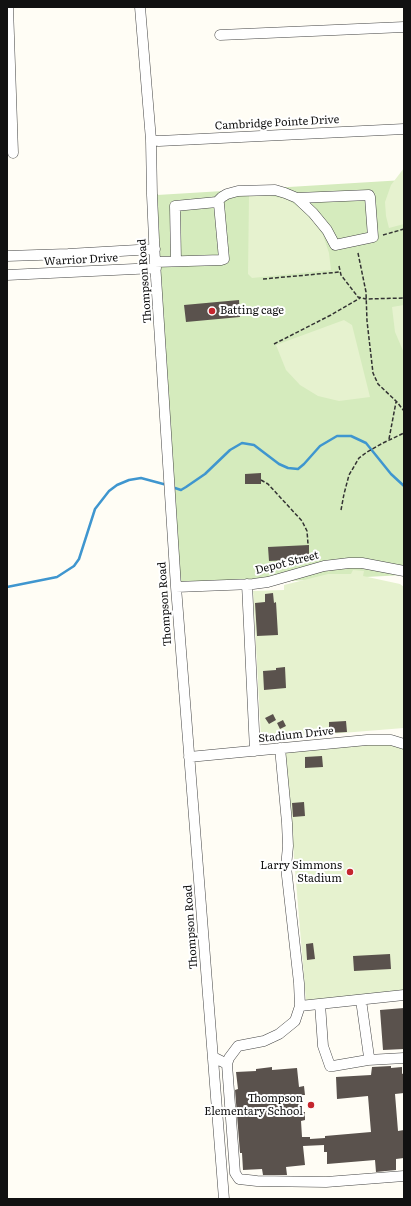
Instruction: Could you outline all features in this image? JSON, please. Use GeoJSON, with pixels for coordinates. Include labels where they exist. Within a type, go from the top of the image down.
{"type":"FeatureCollection","features":[{"type":"Feature","properties":{"kind":"street"},"geometry":{"type":"LineString","coordinates":[[8,7],[13,153]]}},
{"type":"Feature","properties":{"kind":"street","name":"Thompson Road"},"geometry":{"type":"LineString","coordinates":[[140,7],[151,140],[155,265],[168,444],[176,587],[224,1199]]}},
{"type":"Feature","properties":{"kind":"street"},"geometry":{"type":"LineString","coordinates":[[220,35],[404,27]]}},
{"type":"Feature","properties":{"kind":"street","name":"Cambridge Pointe Drive"},"geometry":{"type":"LineString","coordinates":[[151,140],[158,141],[404,129]]}},
{"type":"Feature","properties":{"kind":"street"},"geometry":{"type":"LineString","coordinates":[[176,261],[175,206],[217,202],[227,194],[238,191],[275,190],[285,192],[297,198],[320,220],[335,245],[373,237],[370,197],[368,195],[297,198]]}},
{"type":"Feature","properties":{"kind":"street","name":"Warrior Drive"},"geometry":{"type":"LineString","coordinates":[[7,275],[155,265],[176,261],[224,259],[219,204],[217,202]]}},
{"type":"Feature","properties":{"kind":"street","name":"Warrior Drive"},"geometry":{"type":"LineString","coordinates":[[7,256],[68,254],[155,248]]}},
{"type":"Feature","properties":{"kind":"street","name":"Depot Street"},"geometry":{"type":"LineString","coordinates":[[176,587],[268,582],[309,570],[349,563],[362,563],[404,571]]}},
{"type":"Feature","properties":{"kind":"street"},"geometry":{"type":"LineString","coordinates":[[247,584],[255,751]]}},
{"type":"Feature","properties":{"kind":"street","name":"Stadium Drive"},"geometry":{"type":"LineString","coordinates":[[189,757],[367,740],[391,740],[404,744]]}},
{"type":"Feature","properties":{"kind":"street"},"geometry":{"type":"LineString","coordinates":[[280,748],[288,846],[286,867],[299,983],[300,1006],[295,1021],[279,1034],[264,1041],[238,1046],[229,1058],[227,1064],[235,1173],[239,1180],[257,1181],[326,1182],[404,1176]]}},
{"type":"Feature","properties":{"kind":"street"},"geometry":{"type":"LineString","coordinates":[[300,1006],[404,995]]}},
{"type":"Feature","properties":{"kind":"street"},"geometry":{"type":"LineString","coordinates":[[361,1000],[369,1057],[368,1060]]}},
{"type":"Feature","properties":{"kind":"street"},"geometry":{"type":"LineString","coordinates":[[320,1004],[323,1046],[330,1066],[368,1060],[404,1058]]}},
{"type":"Feature","properties":{"kind":"street"},"geometry":{"type":"LineString","coordinates":[[213,1057],[227,1064]]}},
{"type":"Feature","properties":{"kind":"path"},"geometry":{"type":"LineString","coordinates":[[378,237],[404,229]]}},
{"type":"Feature","properties":{"kind":"path"},"geometry":{"type":"LineString","coordinates":[[358,253],[366,292],[374,373],[378,384],[404,411]]}},
{"type":"Feature","properties":{"kind":"path"},"geometry":{"type":"LineString","coordinates":[[338,266],[340,272],[353,292],[360,298],[404,298]]}},
{"type":"Feature","properties":{"kind":"path"},"geometry":{"type":"LineString","coordinates":[[263,279],[340,272]]}},
{"type":"Feature","properties":{"kind":"path"},"geometry":{"type":"LineString","coordinates":[[274,344],[331,315],[360,298]]}},
{"type":"Feature","properties":{"kind":"path"},"geometry":{"type":"LineString","coordinates":[[389,439],[396,401]]}},
{"type":"Feature","properties":{"kind":"path"},"geometry":{"type":"LineString","coordinates":[[341,510],[349,475],[357,461],[367,452],[389,439],[404,433]]}},
{"type":"Feature","properties":{"kind":"path"},"geometry":{"type":"LineString","coordinates":[[261,480],[271,487],[302,521],[307,531],[308,544]]}},
{"type":"Feature","properties":{"kind":"green space"},"geometry":{"type":"Polygon","coordinates":[[[404,168],[404,224],[389,228],[385,202],[391,185],[404,168]]]}},
{"type":"Feature","properties":{"kind":"green space"},"geometry":{"type":"Polygon","coordinates":[[[404,180],[404,575],[176,587],[157,195],[404,180]]]}},
{"type":"Feature","properties":{"kind":"green space"},"geometry":{"type":"Polygon","coordinates":[[[249,196],[270,196],[287,199],[301,209],[312,220],[323,235],[329,253],[331,270],[252,278],[248,274],[249,196]]]}},
{"type":"Feature","properties":{"kind":"green space"},"geometry":{"type":"Polygon","coordinates":[[[404,305],[404,353],[395,332],[392,307],[404,305]]]}},
{"type":"Feature","properties":{"kind":"green space"},"geometry":{"type":"Polygon","coordinates":[[[344,320],[352,325],[370,397],[339,401],[318,396],[300,385],[286,370],[276,345],[344,320]]]}},
{"type":"Feature","properties":{"kind":"green space"},"geometry":{"type":"Polygon","coordinates":[[[353,570],[364,571],[363,576],[400,584],[404,587],[404,728],[317,735],[261,737],[253,591],[284,590],[284,585],[328,574],[351,574],[353,570]]]}},
{"type":"Feature","properties":{"kind":"green space","name":"Larry Simmons Stadium"},"geometry":{"type":"Polygon","coordinates":[[[385,743],[404,747],[404,994],[306,1001],[285,750],[385,743]]]}},
{"type":"Feature","properties":{"kind":"building","name":"Batting cage"},"geometry":{"type":"Polygon","coordinates":[[[239,300],[240,317],[186,322],[184,305],[239,300]]]}},
{"type":"Feature","properties":{"kind":"building"},"geometry":{"type":"Polygon","coordinates":[[[261,473],[261,484],[245,484],[245,474],[261,473]]]}},
{"type":"Feature","properties":{"kind":"building"},"geometry":{"type":"Polygon","coordinates":[[[309,545],[309,559],[269,561],[268,547],[309,545]]]}},
{"type":"Feature","properties":{"kind":"building"},"geometry":{"type":"Polygon","coordinates":[[[273,593],[274,603],[276,602],[278,635],[257,636],[255,603],[265,602],[265,594],[273,593]]]}},
{"type":"Feature","properties":{"kind":"building"},"geometry":{"type":"Polygon","coordinates":[[[285,667],[286,688],[264,690],[263,671],[276,670],[276,668],[285,667]]]}},
{"type":"Feature","properties":{"kind":"building"},"geometry":{"type":"Polygon","coordinates":[[[273,714],[276,720],[269,724],[265,718],[273,714]]]}},
{"type":"Feature","properties":{"kind":"building"},"geometry":{"type":"Polygon","coordinates":[[[283,720],[286,726],[280,729],[277,723],[283,720]]]}},
{"type":"Feature","properties":{"kind":"building"},"geometry":{"type":"Polygon","coordinates":[[[346,721],[347,732],[329,733],[329,722],[346,721]]]}},
{"type":"Feature","properties":{"kind":"building"},"geometry":{"type":"Polygon","coordinates":[[[322,756],[323,767],[305,768],[305,757],[322,756]]]}},
{"type":"Feature","properties":{"kind":"building"},"geometry":{"type":"Polygon","coordinates":[[[304,802],[305,816],[293,817],[292,803],[304,802]]]}},
{"type":"Feature","properties":{"kind":"building"},"geometry":{"type":"Polygon","coordinates":[[[313,943],[315,959],[307,960],[306,944],[313,943]]]}},
{"type":"Feature","properties":{"kind":"building"},"geometry":{"type":"Polygon","coordinates":[[[390,954],[391,969],[354,971],[353,956],[390,954]]]}},
{"type":"Feature","properties":{"kind":"building"},"geometry":{"type":"Polygon","coordinates":[[[404,1008],[404,1049],[383,1050],[380,1010],[404,1008]]]}},
{"type":"Feature","properties":{"kind":"building"},"geometry":{"type":"Polygon","coordinates":[[[391,1066],[391,1068],[402,1067],[402,1074],[404,1073],[404,1093],[395,1094],[398,1131],[404,1130],[404,1158],[396,1159],[396,1170],[376,1172],[375,1160],[327,1164],[327,1152],[324,1152],[324,1145],[303,1146],[305,1165],[286,1167],[287,1175],[263,1175],[262,1169],[243,1170],[242,1153],[240,1153],[235,1090],[238,1089],[236,1072],[256,1071],[256,1069],[272,1067],[272,1070],[297,1068],[299,1087],[304,1086],[305,1095],[299,1095],[301,1112],[305,1112],[305,1120],[301,1121],[302,1137],[310,1137],[310,1139],[325,1138],[325,1136],[371,1132],[368,1096],[337,1099],[336,1077],[371,1075],[372,1067],[391,1066]]]}},
{"type":"Feature","properties":{"kind":"waterway"},"geometry":{"type":"LineString","coordinates":[[172,487],[181,490],[186,487],[205,474],[230,450],[242,443],[254,445],[279,464],[288,468],[298,469],[320,446],[337,436],[351,436],[366,443],[391,474],[404,486]]}},
{"type":"Feature","properties":{"kind":"waterway"},"geometry":{"type":"LineString","coordinates":[[7,587],[57,577],[74,566],[79,559],[95,509],[109,491],[117,485],[129,480],[141,478],[167,485]]}},
{"type":"Feature","properties":{"kind":"place","name":"Batting cage"},"geometry":{"type":"Point","coordinates":[212,311]}},
{"type":"Feature","properties":{"kind":"place","name":"Larry Simmons Stadium"},"geometry":{"type":"Point","coordinates":[350,872]}},
{"type":"Feature","properties":{"kind":"place","name":"Thompson Elementary School"},"geometry":{"type":"Point","coordinates":[311,1105]}}]}
